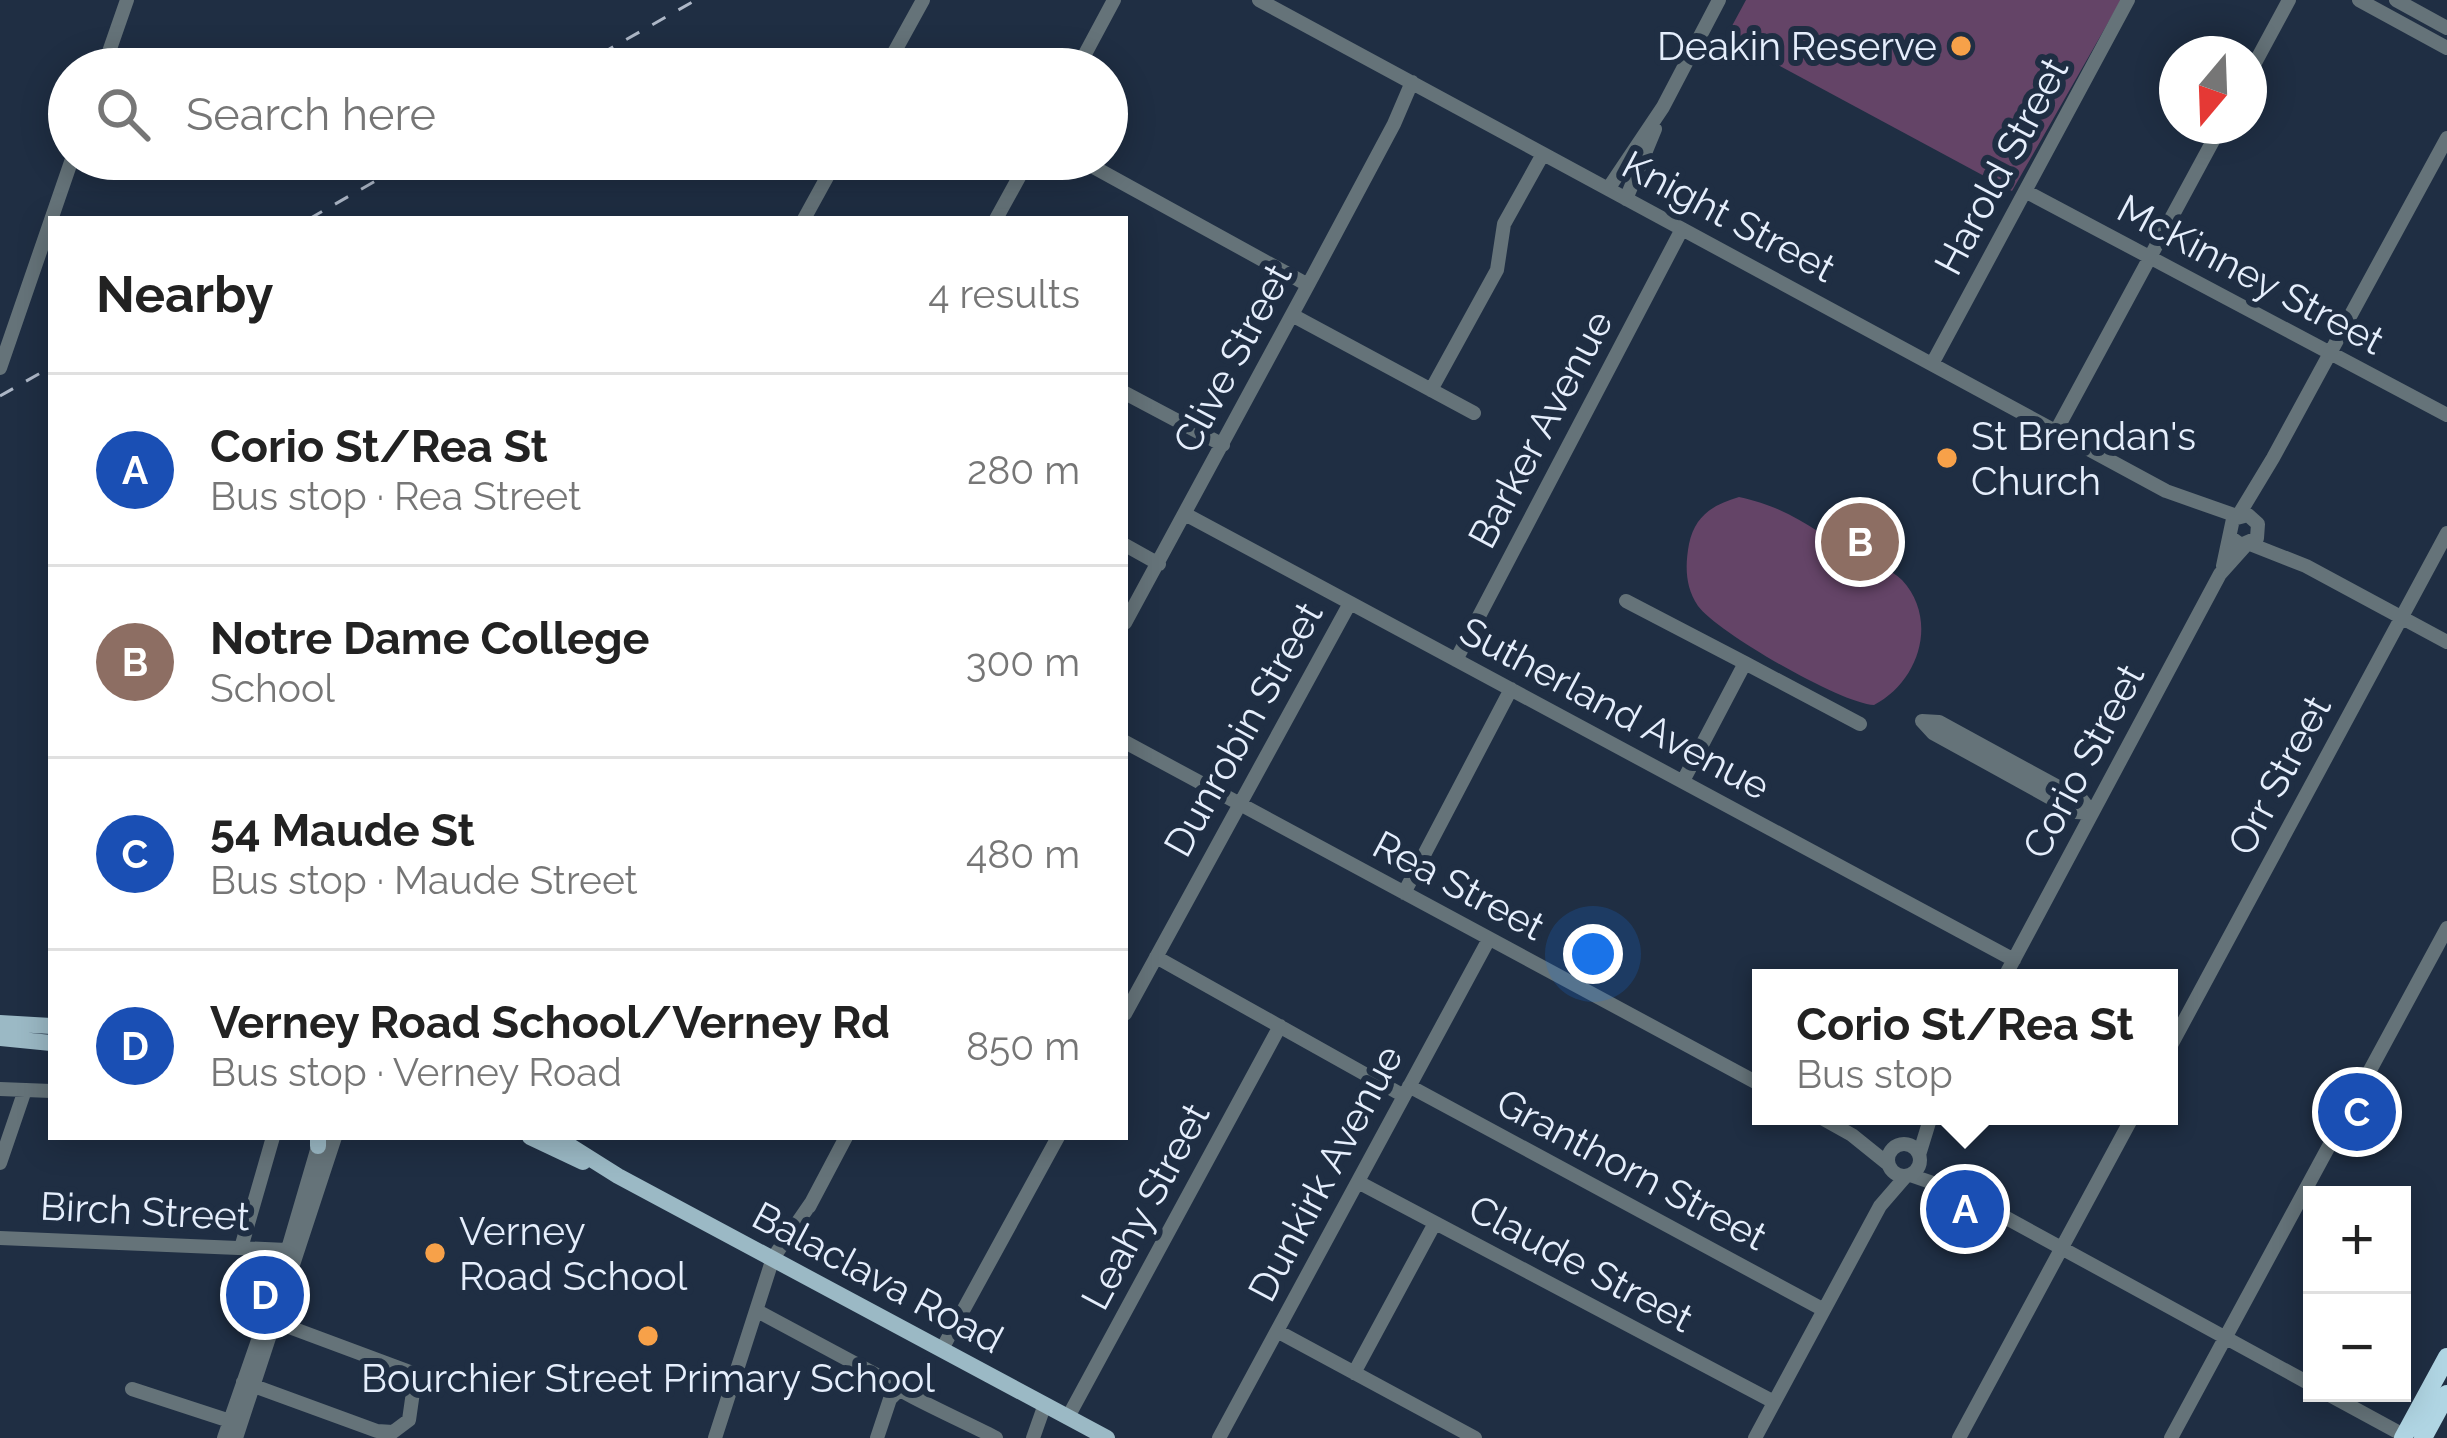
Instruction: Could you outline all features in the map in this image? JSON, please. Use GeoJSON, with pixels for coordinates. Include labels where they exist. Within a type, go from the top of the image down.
{"type":"FeatureCollection","features":[{"type":"Feature","properties":{"kind":"highway"},"geometry":{"type":"LineString","coordinates":[[2410,1437],[2447,1357]]}},
{"type":"Feature","properties":{"kind":"highway"},"geometry":{"type":"LineString","coordinates":[[2410,1437],[2447,1394]]}},
{"type":"Feature","properties":{"kind":"main road"},"geometry":{"type":"LineString","coordinates":[[0,1023],[48,1026]]}},
{"type":"Feature","properties":{"kind":"main road"},"geometry":{"type":"LineString","coordinates":[[0,1038],[48,1043]]}},
{"type":"Feature","properties":{"kind":"main road","name":"Balaclava Road"},"geometry":{"type":"LineString","coordinates":[[537,1140],[618,1176],[1107,1438]]}},
{"type":"Feature","properties":{"kind":"main road","name":"Balaclava Road"},"geometry":{"type":"LineString","coordinates":[[561,1140],[618,1176]]}},
{"type":"Feature","properties":{"kind":"street"},"geometry":{"type":"LineString","coordinates":[[110,48],[127,0]]}},
{"type":"Feature","properties":{"kind":"street"},"geometry":{"type":"LineString","coordinates":[[897,48],[923,0]]}},
{"type":"Feature","properties":{"kind":"street"},"geometry":{"type":"LineString","coordinates":[[1089,48],[1114,0]]}},
{"type":"Feature","properties":{"kind":"street","name":"Knight Street"},"geometry":{"type":"LineString","coordinates":[[1259,0],[2166,491],[2248,544]]}},
{"type":"Feature","properties":{"kind":"street"},"geometry":{"type":"LineString","coordinates":[[1608,189],[1663,107],[1719,0]]}},
{"type":"Feature","properties":{"kind":"street","name":"Harold Street"},"geometry":{"type":"LineString","coordinates":[[1932,364],[2128,0]]}},
{"type":"Feature","properties":{"kind":"street"},"geometry":{"type":"LineString","coordinates":[[2267,41],[2289,0]]}},
{"type":"Feature","properties":{"kind":"street"},"geometry":{"type":"LineString","coordinates":[[2359,0],[2447,48]]}},
{"type":"Feature","properties":{"kind":"street"},"geometry":{"type":"LineString","coordinates":[[2396,0],[2447,28]]}},
{"type":"Feature","properties":{"kind":"street","name":"Clive Street"},"geometry":{"type":"LineString","coordinates":[[1128,618],[1415,84]]}},
{"type":"Feature","properties":{"kind":"street"},"geometry":{"type":"LineString","coordinates":[[1627,199],[1663,107]]}},
{"type":"Feature","properties":{"kind":"street"},"geometry":{"type":"LineString","coordinates":[[2237,516],[2447,137]]}},
{"type":"Feature","properties":{"kind":"street"},"geometry":{"type":"LineString","coordinates":[[2056,431],[2211,144]]}},
{"type":"Feature","properties":{"kind":"street"},"geometry":{"type":"LineString","coordinates":[[1431,390],[1497,270],[1504,224],[1544,154]]}},
{"type":"Feature","properties":{"kind":"street"},"geometry":{"type":"LineString","coordinates":[[52,216],[65,180]]}},
{"type":"Feature","properties":{"kind":"street"},"geometry":{"type":"LineString","coordinates":[[806,216],[825,180]]}},
{"type":"Feature","properties":{"kind":"street"},"geometry":{"type":"LineString","coordinates":[[998,216],[1017,180]]}},
{"type":"Feature","properties":{"kind":"street"},"geometry":{"type":"LineString","coordinates":[[1117,180],[1308,285]]}},
{"type":"Feature","properties":{"kind":"street","name":"McKinney Street"},"geometry":{"type":"LineString","coordinates":[[2025,191],[2447,415]]}},
{"type":"Feature","properties":{"kind":"street"},"geometry":{"type":"LineString","coordinates":[[0,368],[48,229]]}},
{"type":"Feature","properties":{"kind":"street","name":"Barker Avenue"},"geometry":{"type":"LineString","coordinates":[[1456,660],[1682,229]]}},
{"type":"Feature","properties":{"kind":"street"},"geometry":{"type":"LineString","coordinates":[[1292,314],[1474,413]]}},
{"type":"Feature","properties":{"kind":"street"},"geometry":{"type":"LineString","coordinates":[[1128,395],[1222,445]]}},
{"type":"Feature","properties":{"kind":"street"},"geometry":{"type":"LineString","coordinates":[[2273,458],[2258,525],[2306,566]]}},
{"type":"Feature","properties":{"kind":"street","name":"Knight Street"},"geometry":{"type":"LineString","coordinates":[[2166,491],[2237,516],[2248,515],[2258,525]]}},
{"type":"Feature","properties":{"kind":"street","name":"Sutherland Avenue"},"geometry":{"type":"LineString","coordinates":[[1186,514],[2014,960]]}},
{"type":"Feature","properties":{"kind":"street","name":"Corio Street"},"geometry":{"type":"LineString","coordinates":[[2220,574],[2237,516]]}},
{"type":"Feature","properties":{"kind":"street","name":"Corio Street"},"geometry":{"type":"LineString","coordinates":[[2009,969],[2220,574],[2248,544],[2258,525]]}},
{"type":"Feature","properties":{"kind":"street","name":"Orr Street"},"geometry":{"type":"LineString","coordinates":[[2178,1032],[2447,533]]}},
{"type":"Feature","properties":{"kind":"street"},"geometry":{"type":"LineString","coordinates":[[2248,544],[2306,566],[2447,642]]}},
{"type":"Feature","properties":{"kind":"street"},"geometry":{"type":"LineString","coordinates":[[1128,547],[1159,564]]}},
{"type":"Feature","properties":{"kind":"street"},"geometry":{"type":"LineString","coordinates":[[1626,601],[1860,724]]}},
{"type":"Feature","properties":{"kind":"street","name":"Dunrobin Street"},"geometry":{"type":"LineString","coordinates":[[1128,1008],[1350,603]]}},
{"type":"Feature","properties":{"kind":"street"},"geometry":{"type":"LineString","coordinates":[[1683,782],[1745,663]]}},
{"type":"Feature","properties":{"kind":"street"},"geometry":{"type":"LineString","coordinates":[[1404,893],[1511,689]]}},
{"type":"Feature","properties":{"kind":"street"},"geometry":{"type":"LineString","coordinates":[[1922,721],[1939,722],[2082,800],[2092,813],[2075,812],[1933,733],[1922,721]]}},
{"type":"Feature","properties":{"kind":"street","name":"Rea Street"},"geometry":{"type":"LineString","coordinates":[[1128,744],[1752,1080]]}},
{"type":"Feature","properties":{"kind":"street"},"geometry":{"type":"LineString","coordinates":[[2171,1438],[2447,928]]}},
{"type":"Feature","properties":{"kind":"street","name":"Dunkirk Avenue"},"geometry":{"type":"LineString","coordinates":[[1219,1438],[1489,939]]}},
{"type":"Feature","properties":{"kind":"street","name":"Granthorn Street"},"geometry":{"type":"LineString","coordinates":[[1156,957],[1824,1310]]}},
{"type":"Feature","properties":{"kind":"street","name":"Leahy Street"},"geometry":{"type":"LineString","coordinates":[[1068,1417],[1280,1026]]}},
{"type":"Feature","properties":{"kind":"street"},"geometry":{"type":"LineString","coordinates":[[0,1089],[48,1091]]}},
{"type":"Feature","properties":{"kind":"street"},"geometry":{"type":"LineString","coordinates":[[0,1163],[25,1090]]}},
{"type":"Feature","properties":{"kind":"street"},"geometry":{"type":"LineString","coordinates":[[1834,1125],[1889,1166],[1959,1192],[2303,1380]]}},
{"type":"Feature","properties":{"kind":"street"},"geometry":{"type":"LineString","coordinates":[[1880,1206],[1889,1166],[1899,1146],[1920,1125]]}},
{"type":"Feature","properties":{"kind":"street"},"geometry":{"type":"LineString","coordinates":[[1755,1438],[1880,1206],[1919,1157],[1927,1125]]}},
{"type":"Feature","properties":{"kind":"street"},"geometry":{"type":"LineString","coordinates":[[1959,1438],[2128,1125]]}},
{"type":"Feature","properties":{"kind":"street"},"geometry":{"type":"LineString","coordinates":[[1852,1135],[1899,1146],[1959,1192]]}},
{"type":"Feature","properties":{"kind":"street"},"geometry":{"type":"LineString","coordinates":[[241,1248],[272,1140]]}},
{"type":"Feature","properties":{"kind":"street"},"geometry":{"type":"LineString","coordinates":[[271,1320],[287,1250],[323,1140]]}},
{"type":"Feature","properties":{"kind":"street"},"geometry":{"type":"LineString","coordinates":[[224,1438],[236,1428],[323,1140]]}},
{"type":"Feature","properties":{"kind":"street"},"geometry":{"type":"LineString","coordinates":[[715,1438],[779,1261],[844,1140]]}},
{"type":"Feature","properties":{"kind":"street"},"geometry":{"type":"LineString","coordinates":[[942,1349],[1056,1140]]}},
{"type":"Feature","properties":{"kind":"street","name":"Claude Street"},"geometry":{"type":"LineString","coordinates":[[1358,1182],[1774,1402]]}},
{"type":"Feature","properties":{"kind":"street"},"geometry":{"type":"LineString","coordinates":[[1354,1372],[1435,1223]]}},
{"type":"Feature","properties":{"kind":"street","name":"Birch Street"},"geometry":{"type":"LineString","coordinates":[[0,1238],[287,1250]]}},
{"type":"Feature","properties":{"kind":"street"},"geometry":{"type":"LineString","coordinates":[[759,1310],[884,1379],[897,1392]]}},
{"type":"Feature","properties":{"kind":"street"},"geometry":{"type":"LineString","coordinates":[[248,1384],[377,1431],[393,1432],[409,1420],[414,1385],[410,1372],[271,1320]]}},
{"type":"Feature","properties":{"kind":"street"},"geometry":{"type":"LineString","coordinates":[[1277,1331],[1475,1438]]}},
{"type":"Feature","properties":{"kind":"street"},"geometry":{"type":"LineString","coordinates":[[132,1389],[236,1428]]}},
{"type":"Feature","properties":{"kind":"street"},"geometry":{"type":"LineString","coordinates":[[877,1438],[890,1400],[906,1391],[996,1438]]}},
{"type":"Feature","properties":{"kind":"street"},"geometry":{"type":"LineString","coordinates":[[2343,1402],[2410,1437]]}},
{"type":"Feature","properties":{"kind":"street"},"geometry":{"type":"LineString","coordinates":[[1034,1438],[1046,1404]]}},
{"type":"Feature","properties":{"kind":"shaded area","name":"Deakin Reserve"},"geometry":{"type":"Polygon","coordinates":[[[1746,0],[2121,0],[2012,191],[1726,37],[1746,0]]]}},
{"type":"Feature","properties":{"kind":"shaded area"},"geometry":{"type":"Polygon","coordinates":[[[1739,497],[1789,515],[1902,580],[1920,613],[1921,631],[1912,666],[1890,695],[1874,705],[1836,693],[1754,649],[1698,606],[1687,576],[1692,534],[1706,513],[1739,497]]]}},
{"type":"Feature","properties":{"kind":"railway"},"geometry":{"type":"LineString","coordinates":[[611,48],[696,0]]}},
{"type":"Feature","properties":{"kind":"railway"},"geometry":{"type":"LineString","coordinates":[[314,216],[377,180]]}},
{"type":"Feature","properties":{"kind":"railway"},"geometry":{"type":"LineString","coordinates":[[0,396],[48,369]]}},
{"type":"Feature","properties":{"kind":"place","name":"Deakin Reserve"},"geometry":{"type":"Point","coordinates":[1961,46]}},
{"type":"Feature","properties":{"kind":"place","name":"St Brendan's Church"},"geometry":{"type":"Point","coordinates":[1947,458]}},
{"type":"Feature","properties":{"kind":"place","name":"Notre Dame College"},"geometry":{"type":"Point","coordinates":[1860,542]}},
{"type":"Feature","properties":{"kind":"place","name":"54 Maude St"},"geometry":{"type":"Point","coordinates":[2357,1112]}},
{"type":"Feature","properties":{"kind":"place","name":"Corio St/Rea St"},"geometry":{"type":"Point","coordinates":[1965,1209]}},
{"type":"Feature","properties":{"kind":"place","name":"Verney Road School"},"geometry":{"type":"Point","coordinates":[435,1253]}},
{"type":"Feature","properties":{"kind":"place","name":"Verney Road School/Verney Rd"},"geometry":{"type":"Point","coordinates":[265,1295]}},
{"type":"Feature","properties":{"kind":"place","name":"Bourchier Street Primary School"},"geometry":{"type":"Point","coordinates":[648,1336]}}]}
